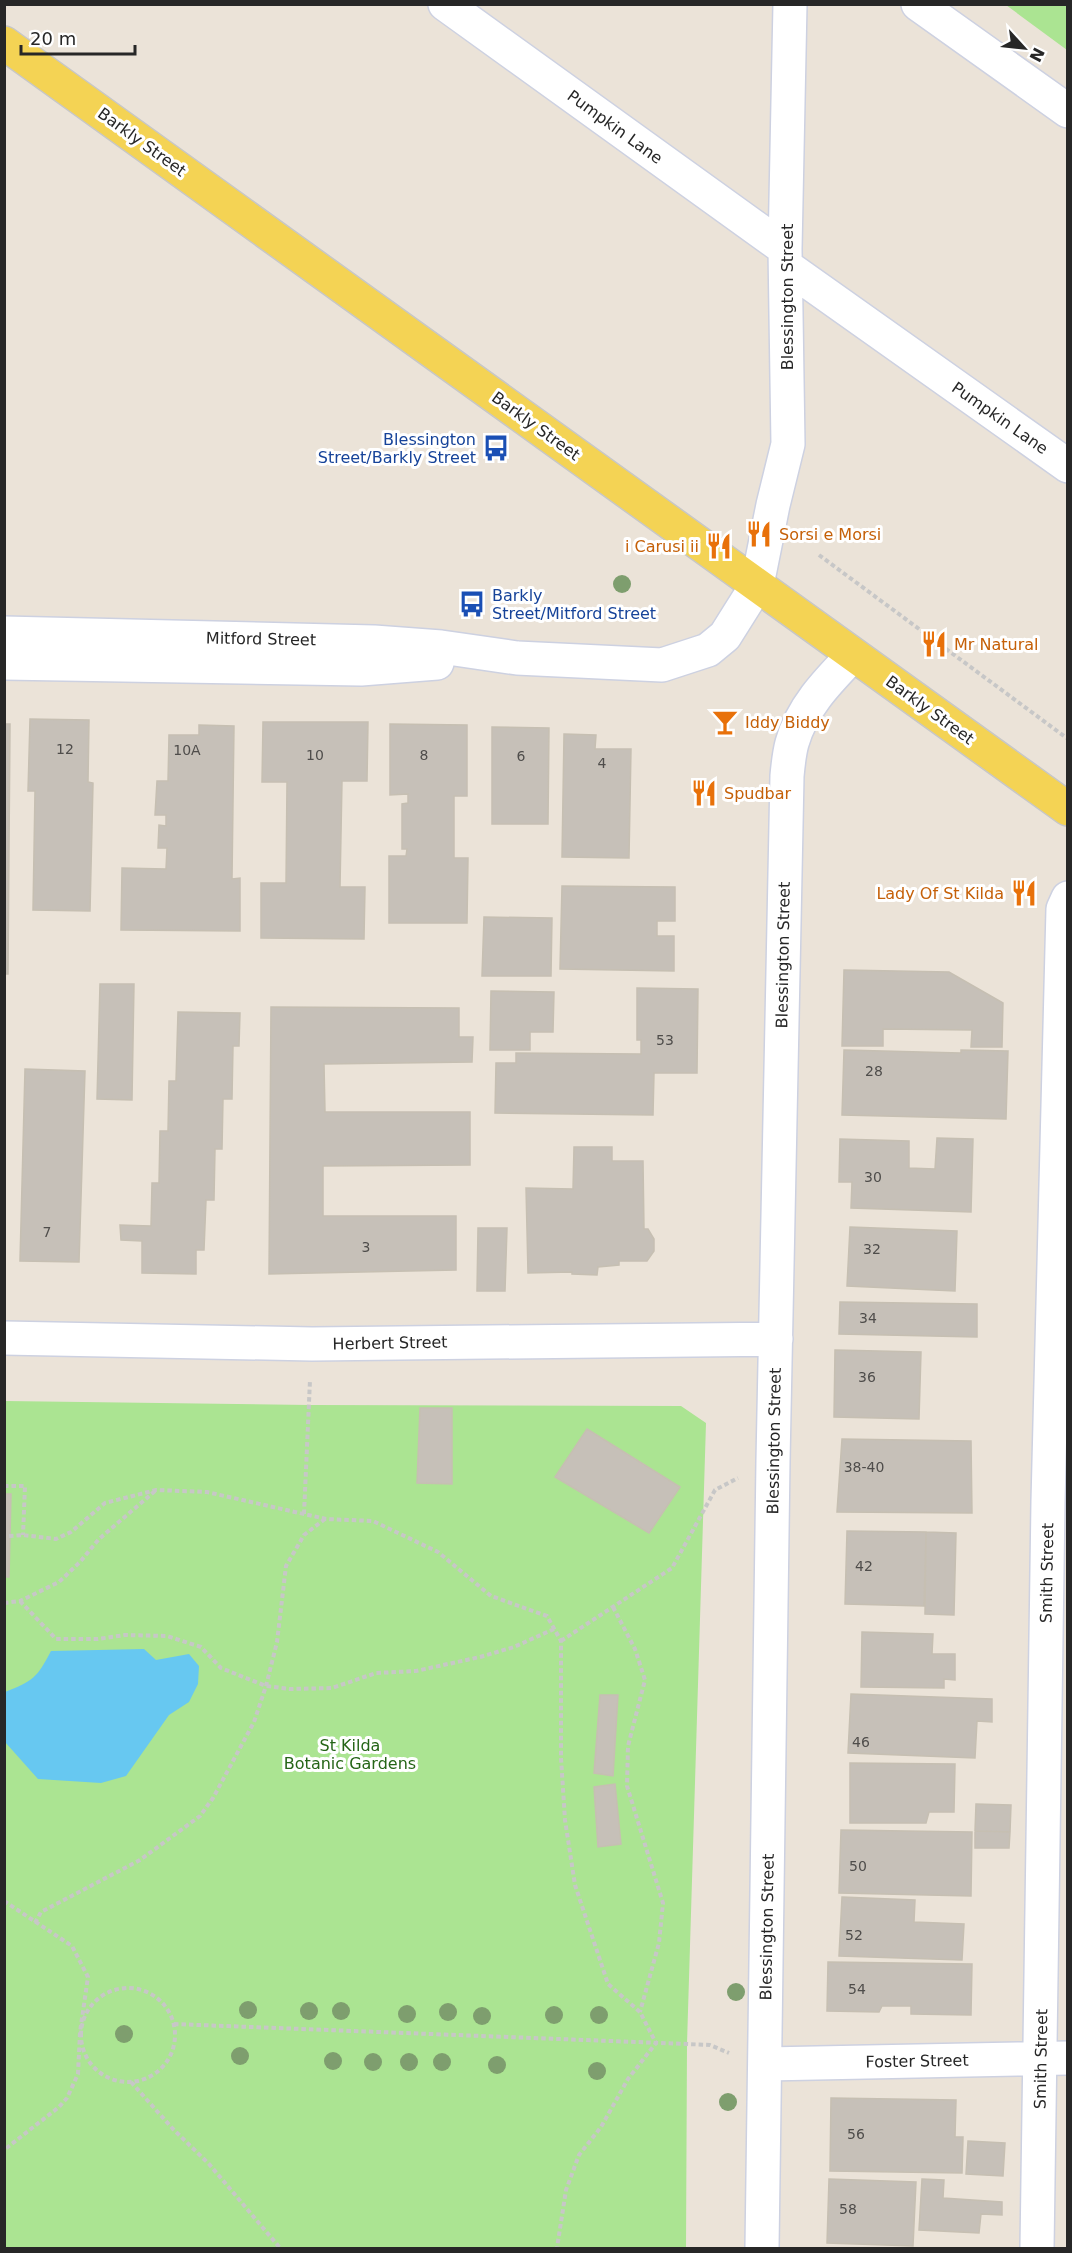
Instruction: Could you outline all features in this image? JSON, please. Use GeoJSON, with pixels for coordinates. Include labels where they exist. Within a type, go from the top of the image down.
{"type":"FeatureCollection","features":[{"type":"Feature","properties":{"kind":"main road","name":"Barkly Street"},"geometry":{"type":"LineString","coordinates":[[4,43],[1068,809]]}},
{"type":"Feature","properties":{"kind":"street","name":"Pumpkin Lane"},"geometry":{"type":"LineString","coordinates":[[445,4],[1068,466]]}},
{"type":"Feature","properties":{"kind":"street","name":"Blessington Street"},"geometry":{"type":"LineString","coordinates":[[757,585],[788,444],[785,258],[790,4]]}},
{"type":"Feature","properties":{"kind":"street"},"geometry":{"type":"LineString","coordinates":[[918,4],[1068,111]]}},
{"type":"Feature","properties":{"kind":"street","name":"Mitford Street"},"geometry":{"type":"LineString","coordinates":[[4,663],[342,655],[441,647],[517,658],[662,665],[708,650],[725,636],[757,585]]}},
{"type":"Feature","properties":{"kind":"street","name":"Mitford Street"},"geometry":{"type":"LineString","coordinates":[[4,633],[342,655]]}},
{"type":"Feature","properties":{"kind":"street","name":"Blessington Street"},"geometry":{"type":"LineString","coordinates":[[762,2248],[773,1461],[787,776],[792,743],[802,716],[824,685],[853,655]]}},
{"type":"Feature","properties":{"kind":"street","name":"Smith Street"},"geometry":{"type":"LineString","coordinates":[[1037,2248],[1054,2058],[1048,1502],[1063,909],[1068,898]]}},
{"type":"Feature","properties":{"kind":"street","name":"Herbert Street"},"geometry":{"type":"LineString","coordinates":[[4,1338],[312,1344],[776,1339]]}},
{"type":"Feature","properties":{"kind":"street","name":"Foster Street"},"geometry":{"type":"LineString","coordinates":[[766,2064],[1054,2058]]}},
{"type":"Feature","properties":{"kind":"path"},"geometry":{"type":"LineString","coordinates":[[819,555],[1068,739]]}},
{"type":"Feature","properties":{"kind":"path"},"geometry":{"type":"LineString","coordinates":[[304,1514],[312,1344]]}},
{"type":"Feature","properties":{"kind":"path"},"geometry":{"type":"LineString","coordinates":[[561,1641],[672,1568],[715,1490],[773,1461]]}},
{"type":"Feature","properties":{"kind":"path"},"geometry":{"type":"LineString","coordinates":[[4,1486],[25,1486],[23,1535]]}},
{"type":"Feature","properties":{"kind":"path"},"geometry":{"type":"LineString","coordinates":[[4,1603],[20,1601],[59,1582],[99,1539],[156,1490]]}},
{"type":"Feature","properties":{"kind":"path"},"geometry":{"type":"LineString","coordinates":[[9,1536],[23,1535],[56,1539],[71,1532],[105,1503],[156,1490],[207,1492],[326,1519],[373,1521],[438,1552],[491,1596],[547,1616],[561,1641],[561,1758],[565,1820],[575,1885],[608,1984],[640,2012],[656,2043]]}},
{"type":"Feature","properties":{"kind":"path"},"geometry":{"type":"LineString","coordinates":[[35,1923],[42,1912],[140,1860],[200,1816],[213,1798],[254,1722],[266,1686],[277,1642],[286,1566],[304,1535],[326,1519]]}},
{"type":"Feature","properties":{"kind":"path"},"geometry":{"type":"LineString","coordinates":[[20,1601],[56,1639],[98,1639],[125,1635],[167,1636],[201,1647],[221,1668],[266,1686],[290,1689],[332,1688],[376,1672],[416,1671],[480,1658],[514,1647],[554,1629]]}},
{"type":"Feature","properties":{"kind":"path"},"geometry":{"type":"LineString","coordinates":[[613,1607],[635,1649],[645,1680],[627,1746],[627,1786],[663,1903],[659,1943],[640,2012]]}},
{"type":"Feature","properties":{"kind":"path"},"geometry":{"type":"LineString","coordinates":[[4,1901],[72,1946],[88,1977],[80,2032],[78,2074],[67,2098],[59,2107],[4,2150]]}},
{"type":"Feature","properties":{"kind":"path"},"geometry":{"type":"LineString","coordinates":[[117,1989],[139,1990],[159,1999],[174,2024],[175,2041],[171,2056],[160,2070],[147,2079],[131,2082],[115,2081],[100,2074],[89,2063],[82,2049],[80,2032],[84,2018],[92,2005],[103,1995],[117,1989]]}},
{"type":"Feature","properties":{"kind":"path"},"geometry":{"type":"LineString","coordinates":[[174,2024],[710,2045],[766,2064]]}},
{"type":"Feature","properties":{"kind":"path"},"geometry":{"type":"LineString","coordinates":[[557,2248],[566,2190],[579,2155],[601,2127],[628,2079],[656,2043]]}},
{"type":"Feature","properties":{"kind":"path"},"geometry":{"type":"LineString","coordinates":[[131,2082],[172,2129],[209,2164],[280,2248]]}},
{"type":"Feature","properties":{"kind":"green space"},"geometry":{"type":"Polygon","coordinates":[[[1006,5],[1067,5],[1067,50],[1006,5]]]}},
{"type":"Feature","properties":{"kind":"green space","name":"St Kilda Botanic Gardens"},"geometry":{"type":"Polygon","coordinates":[[[5,1401],[681,1406],[706,1423],[687,2044],[686,2248],[5,2248],[5,1401]]]}},
{"type":"Feature","properties":{"kind":"water"},"geometry":{"type":"Polygon","coordinates":[[[144,1649],[156,1660],[189,1654],[199,1666],[198,1684],[189,1702],[169,1715],[126,1776],[101,1783],[38,1779],[5,1742],[5,1692],[33,1678],[51,1651],[144,1649]]]}},
{"type":"Feature","properties":{"kind":"building"},"geometry":{"type":"Polygon","coordinates":[[[30,719],[89,720],[88,782],[93,783],[90,911],[33,910],[35,791],[28,791],[30,719]]]}},
{"type":"Feature","properties":{"kind":"building"},"geometry":{"type":"Polygon","coordinates":[[[263,722],[368,722],[367,781],[342,781],[340,887],[365,887],[364,939],[261,938],[261,883],[286,883],[287,782],[262,782],[263,722]]]}},
{"type":"Feature","properties":{"kind":"building"},"geometry":{"type":"Polygon","coordinates":[[[4,724],[10,724],[8,974],[4,974],[4,724]]]}},
{"type":"Feature","properties":{"kind":"building"},"geometry":{"type":"Polygon","coordinates":[[[390,724],[467,725],[467,796],[454,796],[454,858],[468,858],[467,923],[389,923],[389,856],[406,856],[407,849],[402,849],[402,804],[408,803],[408,794],[390,795],[390,724]]]}},
{"type":"Feature","properties":{"kind":"building"},"geometry":{"type":"Polygon","coordinates":[[[199,725],[234,726],[232,879],[240,878],[240,931],[121,930],[122,868],[166,869],[167,848],[158,848],[159,825],[166,826],[166,815],[155,815],[157,781],[168,781],[169,735],[199,735],[199,725]]]}},
{"type":"Feature","properties":{"kind":"building"},"geometry":{"type":"Polygon","coordinates":[[[492,727],[549,728],[548,824],[492,824],[492,727]]]}},
{"type":"Feature","properties":{"kind":"building"},"geometry":{"type":"Polygon","coordinates":[[[564,734],[596,735],[595,749],[631,749],[629,858],[562,857],[564,734]]]}},
{"type":"Feature","properties":{"kind":"building"},"geometry":{"type":"Polygon","coordinates":[[[562,886],[675,887],[675,921],[657,921],[657,936],[674,936],[674,971],[560,969],[562,886]]]}},
{"type":"Feature","properties":{"kind":"building"},"geometry":{"type":"Polygon","coordinates":[[[484,917],[552,918],[551,976],[482,976],[484,917]]]}},
{"type":"Feature","properties":{"kind":"building"},"geometry":{"type":"Polygon","coordinates":[[[844,970],[949,972],[1003,1003],[1002,1047],[971,1047],[972,1030],[883,1029],[883,1046],[842,1046],[844,970]]]}},
{"type":"Feature","properties":{"kind":"building"},"geometry":{"type":"Polygon","coordinates":[[[100,984],[134,984],[132,1100],[97,1099],[100,984]]]}},
{"type":"Feature","properties":{"kind":"building"},"geometry":{"type":"Polygon","coordinates":[[[637,988],[698,989],[697,1073],[654,1073],[653,1115],[495,1113],[496,1063],[516,1063],[516,1053],[641,1054],[641,1040],[637,1040],[637,988]]]}},
{"type":"Feature","properties":{"kind":"building"},"geometry":{"type":"Polygon","coordinates":[[[491,991],[554,992],[553,1032],[530,1032],[530,1050],[490,1050],[491,991]]]}},
{"type":"Feature","properties":{"kind":"building"},"geometry":{"type":"Polygon","coordinates":[[[271,1007],[459,1008],[459,1037],[473,1037],[472,1062],[324,1064],[325,1112],[470,1112],[470,1165],[323,1166],[323,1216],[456,1216],[456,1270],[269,1274],[271,1007]]]}},
{"type":"Feature","properties":{"kind":"building"},"geometry":{"type":"Polygon","coordinates":[[[178,1012],[240,1013],[239,1046],[233,1046],[232,1099],[223,1099],[222,1149],[215,1149],[214,1200],[206,1200],[204,1250],[196,1250],[196,1274],[142,1273],[142,1241],[121,1240],[120,1225],[151,1226],[152,1183],[159,1183],[160,1131],[168,1131],[169,1081],[176,1081],[178,1012]]]}},
{"type":"Feature","properties":{"kind":"building"},"geometry":{"type":"Polygon","coordinates":[[[844,1050],[961,1053],[961,1050],[1008,1051],[1006,1119],[842,1115],[844,1050]]]}},
{"type":"Feature","properties":{"kind":"building"},"geometry":{"type":"Polygon","coordinates":[[[25,1069],[85,1071],[79,1262],[20,1261],[25,1069]]]}},
{"type":"Feature","properties":{"kind":"building"},"geometry":{"type":"Polygon","coordinates":[[[937,1138],[973,1139],[971,1212],[851,1208],[852,1182],[839,1182],[840,1139],[909,1141],[909,1168],[935,1169],[937,1138]]]}},
{"type":"Feature","properties":{"kind":"building"},"geometry":{"type":"Polygon","coordinates":[[[574,1147],[612,1147],[612,1161],[643,1161],[644,1229],[648,1229],[654,1239],[654,1251],[647,1261],[619,1261],[619,1265],[598,1267],[597,1275],[572,1274],[572,1272],[528,1273],[526,1188],[573,1189],[574,1147]]]}},
{"type":"Feature","properties":{"kind":"building"},"geometry":{"type":"Polygon","coordinates":[[[850,1227],[957,1231],[955,1291],[847,1286],[850,1227]]]}},
{"type":"Feature","properties":{"kind":"building"},"geometry":{"type":"Polygon","coordinates":[[[478,1228],[507,1228],[505,1291],[477,1291],[478,1228]]]}},
{"type":"Feature","properties":{"kind":"building"},"geometry":{"type":"Polygon","coordinates":[[[840,1302],[977,1304],[977,1337],[839,1334],[840,1302]]]}},
{"type":"Feature","properties":{"kind":"building"},"geometry":{"type":"Polygon","coordinates":[[[835,1350],[921,1352],[919,1419],[834,1417],[835,1350]]]}},
{"type":"Feature","properties":{"kind":"building"},"geometry":{"type":"Polygon","coordinates":[[[420,1408],[452,1408],[452,1484],[417,1483],[420,1408]]]}},
{"type":"Feature","properties":{"kind":"building"},"geometry":{"type":"Polygon","coordinates":[[[587,1429],[680,1487],[649,1533],[555,1477],[587,1429]]]}},
{"type":"Feature","properties":{"kind":"building"},"geometry":{"type":"Polygon","coordinates":[[[842,1439],[971,1441],[972,1513],[837,1512],[842,1439]]]}},
{"type":"Feature","properties":{"kind":"building"},"geometry":{"type":"Polygon","coordinates":[[[4,1494],[11,1494],[9,1577],[4,1577],[4,1494]]]}},
{"type":"Feature","properties":{"kind":"building"},"geometry":{"type":"Polygon","coordinates":[[[847,1531],[926,1532],[924,1606],[845,1604],[847,1531]]]}},
{"type":"Feature","properties":{"kind":"building"},"geometry":{"type":"Polygon","coordinates":[[[926,1532],[956,1533],[954,1615],[925,1614],[926,1532]]]}},
{"type":"Feature","properties":{"kind":"building"},"geometry":{"type":"Polygon","coordinates":[[[862,1632],[933,1634],[932,1654],[955,1654],[955,1680],[944,1679],[944,1688],[861,1687],[862,1632]]]}},
{"type":"Feature","properties":{"kind":"building"},"geometry":{"type":"Polygon","coordinates":[[[851,1694],[992,1699],[992,1722],[977,1721],[975,1758],[848,1753],[851,1694]]]}},
{"type":"Feature","properties":{"kind":"building"},"geometry":{"type":"Polygon","coordinates":[[[600,1695],[618,1695],[613,1776],[594,1773],[600,1695]]]}},
{"type":"Feature","properties":{"kind":"building"},"geometry":{"type":"Polygon","coordinates":[[[850,1763],[955,1764],[954,1812],[929,1812],[926,1823],[850,1823],[850,1763]]]}},
{"type":"Feature","properties":{"kind":"building"},"geometry":{"type":"Polygon","coordinates":[[[615,1784],[621,1844],[598,1847],[594,1787],[615,1784]]]}},
{"type":"Feature","properties":{"kind":"building"},"geometry":{"type":"Polygon","coordinates":[[[976,1804],[1011,1805],[1010,1832],[975,1831],[976,1804]]]}},
{"type":"Feature","properties":{"kind":"building"},"geometry":{"type":"Polygon","coordinates":[[[841,1830],[972,1832],[971,1896],[839,1893],[841,1830]]]}},
{"type":"Feature","properties":{"kind":"building"},"geometry":{"type":"Polygon","coordinates":[[[975,1831],[1010,1832],[1009,1848],[975,1848],[975,1831]]]}},
{"type":"Feature","properties":{"kind":"building"},"geometry":{"type":"Polygon","coordinates":[[[842,1897],[915,1900],[914,1922],[964,1924],[962,1960],[839,1956],[842,1897]]]}},
{"type":"Feature","properties":{"kind":"building"},"geometry":{"type":"Polygon","coordinates":[[[828,1962],[972,1964],[971,2015],[911,2014],[911,2006],[882,2006],[879,2012],[827,2011],[828,1962]]]}},
{"type":"Feature","properties":{"kind":"building"},"geometry":{"type":"Polygon","coordinates":[[[831,2098],[956,2100],[955,2137],[963,2137],[962,2173],[830,2171],[831,2098]]]}},
{"type":"Feature","properties":{"kind":"building"},"geometry":{"type":"Polygon","coordinates":[[[968,2141],[1005,2143],[1003,2176],[966,2174],[968,2141]]]}},
{"type":"Feature","properties":{"kind":"building"},"geometry":{"type":"Polygon","coordinates":[[[829,2179],[916,2182],[913,2246],[827,2243],[829,2179]]]}},
{"type":"Feature","properties":{"kind":"building"},"geometry":{"type":"Polygon","coordinates":[[[922,2179],[944,2180],[943,2198],[1002,2202],[1002,2215],[981,2214],[979,2233],[919,2230],[922,2179]]]}},
{"type":"Feature","properties":{"kind":"place","name":"Blessington Street/Barkly Street"},"geometry":{"type":"Point","coordinates":[496,448]}},
{"type":"Feature","properties":{"kind":"place","name":"Sorsi e Morsi"},"geometry":{"type":"Point","coordinates":[759,534]}},
{"type":"Feature","properties":{"kind":"place","name":"i Carusi ii"},"geometry":{"type":"Point","coordinates":[719,546]}},
{"type":"Feature","properties":{"kind":"place","name":"Barkly Street/Mitford Street"},"geometry":{"type":"Point","coordinates":[472,604]}},
{"type":"Feature","properties":{"kind":"place","name":"Mr Natural"},"geometry":{"type":"Point","coordinates":[934,644]}},
{"type":"Feature","properties":{"kind":"place","name":"Iddy Biddy"},"geometry":{"type":"Point","coordinates":[725,722]}},
{"type":"Feature","properties":{"kind":"place","name":"Spudbar"},"geometry":{"type":"Point","coordinates":[704,793]}},
{"type":"Feature","properties":{"kind":"place","name":"Lady Of St Kilda"},"geometry":{"type":"Point","coordinates":[1024,893]}}]}
